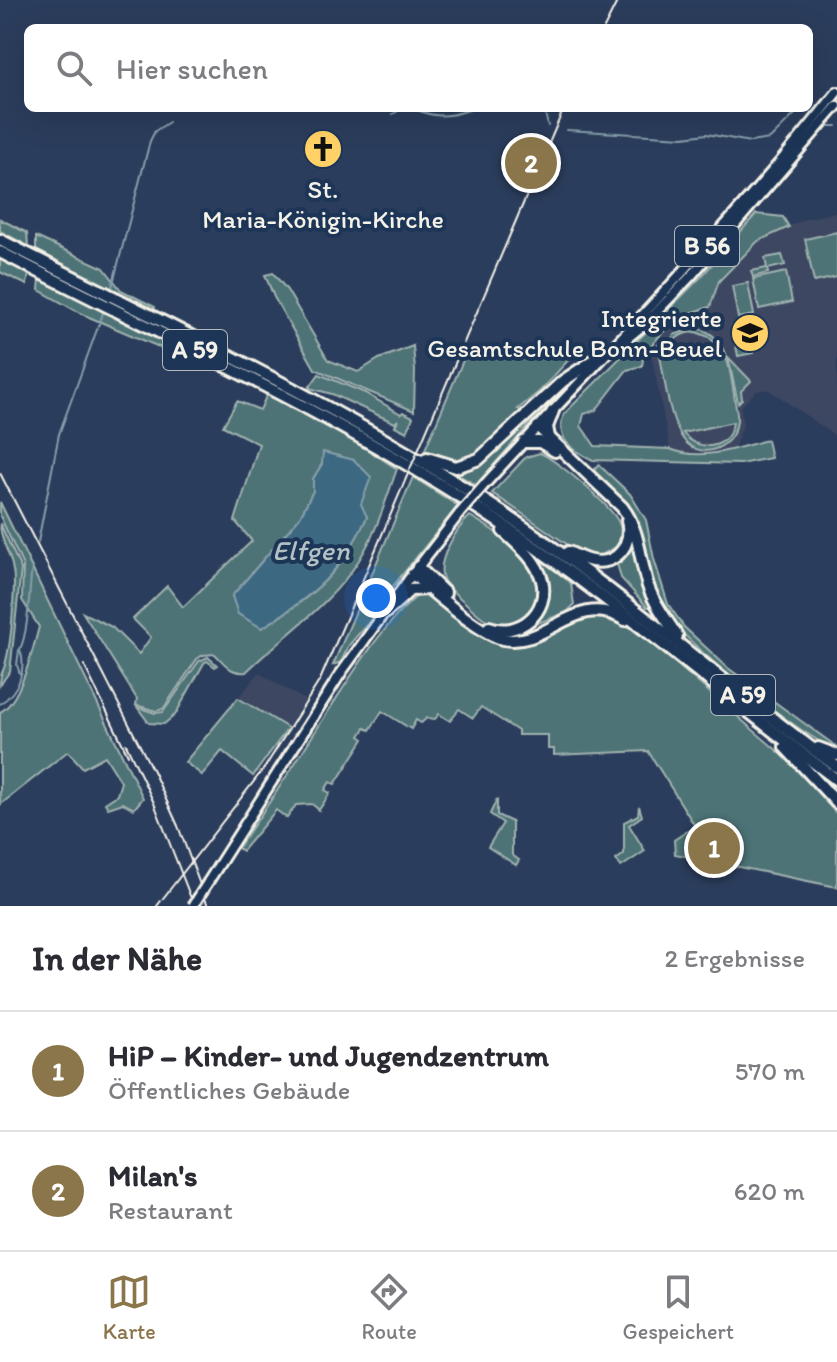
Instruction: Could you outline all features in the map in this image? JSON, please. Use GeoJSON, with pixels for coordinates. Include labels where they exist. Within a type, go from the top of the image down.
{"type":"FeatureCollection","features":[{"type":"Feature","properties":{"kind":"highway","name":"A 59"},"geometry":{"type":"LineString","coordinates":[[0,240],[28,254],[36,266],[379,447],[484,512],[563,566],[837,780]]}},
{"type":"Feature","properties":{"kind":"highway","name":"A 59"},"geometry":{"type":"LineString","coordinates":[[0,252],[36,266],[318,401],[400,448],[558,550],[837,767]]}},
{"type":"Feature","properties":{"kind":"highway"},"geometry":{"type":"LineString","coordinates":[[400,448],[445,465],[461,467],[473,463],[489,452],[563,381],[617,345]]}},
{"type":"Feature","properties":{"kind":"highway"},"geometry":{"type":"LineString","coordinates":[[550,439],[547,427],[553,411]]}},
{"type":"Feature","properties":{"kind":"highway"},"geometry":{"type":"LineString","coordinates":[[538,427],[630,517],[636,529],[648,587],[682,645]]}},
{"type":"Feature","properties":{"kind":"highway"},"geometry":{"type":"LineString","coordinates":[[524,442],[536,441],[547,445],[619,509],[627,521],[629,533],[625,547],[610,560],[596,562],[558,550]]}},
{"type":"Feature","properties":{"kind":"highway"},"geometry":{"type":"LineString","coordinates":[[415,571],[486,626],[513,629],[528,622],[537,612],[543,597],[540,574],[525,552],[484,512]]}},
{"type":"Feature","properties":{"kind":"highway"},"geometry":{"type":"LineString","coordinates":[[415,571],[430,589],[477,626],[502,638],[527,637],[574,615],[597,610],[618,615],[654,636]]}},
{"type":"Feature","properties":{"kind":"highway"},"geometry":{"type":"LineString","coordinates":[[385,613],[410,590],[430,589]]}},
{"type":"Feature","properties":{"kind":"highway"},"geometry":{"type":"LineString","coordinates":[[764,725],[837,803]]}},
{"type":"Feature","properties":{"kind":"highway"},"geometry":{"type":"LineString","coordinates":[[804,744],[837,755]]}},
{"type":"Feature","properties":{"kind":"main road","name":"B 56"},"geometry":{"type":"LineString","coordinates":[[193,906],[341,673],[460,513],[749,199],[837,92]]}},
{"type":"Feature","properties":{"kind":"main road","name":"B 56"},"geometry":{"type":"LineString","coordinates":[[617,345],[631,337],[692,275],[837,106]]}},
{"type":"Feature","properties":{"kind":"shaded area","name":"Integrierte Gesamtschule Bonn-Beuel"},"geometry":{"type":"Polygon","coordinates":[[[837,212],[837,437],[768,389],[756,391],[741,407],[743,426],[734,448],[710,455],[680,453],[670,449],[650,348],[677,317],[710,307],[718,281],[758,241],[805,219],[837,212]]]}},
{"type":"Feature","properties":{"kind":"shaded area"},"geometry":{"type":"Polygon","coordinates":[[[259,673],[305,700],[288,728],[238,698],[259,673]]]}},
{"type":"Feature","properties":{"kind":"green space"},"geometry":{"type":"Polygon","coordinates":[[[756,214],[783,217],[789,227],[758,241],[719,281],[710,307],[677,317],[644,353],[642,366],[627,370],[596,410],[584,414],[581,426],[595,446],[707,454],[767,440],[771,458],[740,464],[593,460],[572,448],[561,430],[564,414],[701,277],[756,214]]]}},
{"type":"Feature","properties":{"kind":"green space"},"geometry":{"type":"Polygon","coordinates":[[[0,219],[27,233],[28,246],[0,231],[0,219]]]}},
{"type":"Feature","properties":{"kind":"green space"},"geometry":{"type":"Polygon","coordinates":[[[837,232],[837,277],[814,282],[805,239],[837,232]]]}},
{"type":"Feature","properties":{"kind":"green space"},"geometry":{"type":"Polygon","coordinates":[[[36,237],[104,268],[121,290],[155,307],[154,312],[36,250],[36,237]]]}},
{"type":"Feature","properties":{"kind":"green space"},"geometry":{"type":"Polygon","coordinates":[[[782,255],[785,265],[753,277],[751,271],[767,268],[765,258],[782,255]]]}},
{"type":"Feature","properties":{"kind":"green space"},"geometry":{"type":"Polygon","coordinates":[[[0,258],[29,273],[27,285],[0,272],[0,258]]]}},
{"type":"Feature","properties":{"kind":"green space"},"geometry":{"type":"Polygon","coordinates":[[[786,272],[792,302],[759,309],[753,279],[786,272]]]}},
{"type":"Feature","properties":{"kind":"green space"},"geometry":{"type":"Polygon","coordinates":[[[273,273],[287,290],[328,360],[358,372],[379,359],[413,346],[414,411],[315,369],[274,297],[265,275],[273,273]]]}},
{"type":"Feature","properties":{"kind":"green space"},"geometry":{"type":"Polygon","coordinates":[[[40,279],[189,353],[187,359],[82,314],[39,290],[40,279]]]}},
{"type":"Feature","properties":{"kind":"green space"},"geometry":{"type":"Polygon","coordinates":[[[748,283],[754,315],[738,318],[732,286],[748,283]]]}},
{"type":"Feature","properties":{"kind":"green space"},"geometry":{"type":"Polygon","coordinates":[[[747,323],[753,353],[738,356],[732,326],[747,323]]]}},
{"type":"Feature","properties":{"kind":"green space"},"geometry":{"type":"Polygon","coordinates":[[[693,328],[706,331],[715,338],[727,360],[737,414],[736,426],[732,436],[716,449],[706,451],[687,444],[676,424],[658,345],[663,344],[665,348],[674,335],[693,328]],[[696,332],[677,338],[667,357],[718,346],[709,337],[696,332]],[[733,422],[683,433],[697,444],[713,446],[726,438],[733,422]]]}},
{"type":"Feature","properties":{"kind":"green space"},"geometry":{"type":"Polygon","coordinates":[[[467,351],[574,354],[540,391],[518,409],[533,413],[572,378],[575,380],[529,425],[476,485],[423,454],[467,351]]]}},
{"type":"Feature","properties":{"kind":"green space"},"geometry":{"type":"Polygon","coordinates":[[[728,357],[751,381],[741,391],[742,399],[738,403],[728,357]]]}},
{"type":"Feature","properties":{"kind":"green space"},"geometry":{"type":"Polygon","coordinates":[[[319,374],[413,417],[407,432],[395,426],[398,420],[395,423],[332,394],[309,388],[319,374]]]}},
{"type":"Feature","properties":{"kind":"green space"},"geometry":{"type":"Polygon","coordinates":[[[268,392],[335,428],[397,469],[376,527],[359,560],[335,591],[246,672],[232,670],[215,654],[203,655],[197,659],[163,709],[156,711],[136,705],[137,699],[83,613],[112,627],[139,654],[151,637],[133,619],[167,586],[183,607],[252,541],[235,521],[259,444],[223,426],[237,401],[260,410],[268,392]],[[322,464],[313,479],[313,491],[300,517],[232,596],[262,628],[324,582],[347,554],[367,517],[322,464]]]}},
{"type":"Feature","properties":{"kind":"green space"},"geometry":{"type":"Polygon","coordinates":[[[540,453],[598,497],[620,526],[618,546],[598,557],[574,549],[492,493],[526,457],[540,453]]]}},
{"type":"Feature","properties":{"kind":"green space"},"geometry":{"type":"Polygon","coordinates":[[[599,465],[630,494],[646,520],[668,604],[684,627],[728,668],[837,750],[769,707],[713,662],[670,620],[655,595],[647,550],[638,524],[627,507],[592,472],[599,465]]]}},
{"type":"Feature","properties":{"kind":"green space"},"geometry":{"type":"Polygon","coordinates":[[[413,477],[458,506],[389,591],[375,615],[349,645],[341,662],[333,665],[413,477]]]}},
{"type":"Feature","properties":{"kind":"green space"},"geometry":{"type":"Polygon","coordinates":[[[0,502],[143,798],[134,809],[123,803],[108,808],[105,803],[117,795],[121,782],[105,756],[83,768],[68,751],[0,805],[0,712],[20,686],[39,627],[22,600],[23,566],[0,516],[0,502]]]}},
{"type":"Feature","properties":{"kind":"green space"},"geometry":{"type":"Polygon","coordinates":[[[470,516],[495,531],[520,552],[536,577],[537,592],[532,607],[515,622],[496,624],[488,621],[444,581],[444,556],[453,537],[470,516]]]}},
{"type":"Feature","properties":{"kind":"green space"},"geometry":{"type":"Polygon","coordinates":[[[0,523],[21,569],[10,671],[0,685],[10,642],[14,575],[0,523]]]}},
{"type":"Feature","properties":{"kind":"green space"},"geometry":{"type":"Polygon","coordinates":[[[633,535],[643,586],[652,607],[647,607],[621,578],[616,560],[633,535]]]}},
{"type":"Feature","properties":{"kind":"green space"},"geometry":{"type":"Polygon","coordinates":[[[538,557],[571,583],[574,605],[567,612],[533,625],[545,608],[549,593],[547,578],[538,557]]]}},
{"type":"Feature","properties":{"kind":"green space"},"geometry":{"type":"Polygon","coordinates":[[[421,593],[432,596],[502,643],[577,616],[617,617],[787,759],[837,814],[837,887],[675,854],[674,840],[695,826],[648,751],[554,755],[554,749],[548,749],[548,735],[518,735],[518,731],[481,707],[473,718],[459,709],[450,721],[439,714],[435,719],[427,718],[421,723],[416,720],[411,729],[382,711],[370,730],[365,728],[360,736],[364,739],[335,784],[330,782],[325,790],[330,793],[319,810],[312,804],[296,805],[287,818],[276,810],[242,851],[238,848],[362,659],[391,622],[421,593]]]}},
{"type":"Feature","properties":{"kind":"green space"},"geometry":{"type":"Polygon","coordinates":[[[208,657],[217,665],[215,667],[207,661],[204,663],[175,715],[164,724],[149,723],[137,707],[155,713],[163,712],[199,661],[208,657]]]}},
{"type":"Feature","properties":{"kind":"green space"},"geometry":{"type":"Polygon","coordinates":[[[238,698],[288,728],[253,776],[222,751],[202,775],[185,762],[238,698]]]}},
{"type":"Feature","properties":{"kind":"green space"},"geometry":{"type":"Polygon","coordinates":[[[497,799],[497,815],[512,822],[512,855],[519,860],[516,865],[488,847],[503,823],[490,814],[497,799]]]}},
{"type":"Feature","properties":{"kind":"green space"},"geometry":{"type":"Polygon","coordinates":[[[639,806],[642,816],[629,825],[645,851],[621,867],[616,860],[624,854],[624,822],[638,815],[639,806]]]}},
{"type":"Feature","properties":{"kind":"water","name":"Elfgen"},"geometry":{"type":"Polygon","coordinates":[[[323,452],[354,460],[371,477],[361,504],[367,517],[347,554],[324,581],[262,628],[238,614],[232,596],[300,517],[313,491],[313,479],[322,464],[323,452]]]}},
{"type":"Feature","properties":{"kind":"waterway"},"geometry":{"type":"LineString","coordinates":[[424,112],[444,116],[461,112]]}},
{"type":"Feature","properties":{"kind":"waterway"},"geometry":{"type":"LineString","coordinates":[[545,112],[548,126]]}},
{"type":"Feature","properties":{"kind":"waterway"},"geometry":{"type":"LineString","coordinates":[[567,130],[683,137],[707,134],[750,142],[770,139],[797,112]]}},
{"type":"Feature","properties":{"kind":"waterway"},"geometry":{"type":"LineString","coordinates":[[112,287],[150,141],[155,131],[169,122]]}},
{"type":"Feature","properties":{"kind":"waterway"},"geometry":{"type":"LineString","coordinates":[[829,126],[837,126]]}},
{"type":"Feature","properties":{"kind":"waterway"},"geometry":{"type":"LineString","coordinates":[[38,542],[59,434],[103,313]]}},
{"type":"Feature","properties":{"kind":"waterway"},"geometry":{"type":"LineString","coordinates":[[0,704],[17,686],[22,672],[20,649],[27,621],[32,567]]}},
{"type":"Feature","properties":{"kind":"waterway"},"geometry":{"type":"LineString","coordinates":[[19,650],[17,665],[20,674]]}},
{"type":"Feature","properties":{"kind":"tram line"},"geometry":{"type":"LineString","coordinates":[[606,24],[618,0]]}},
{"type":"Feature","properties":{"kind":"tram line"},"geometry":{"type":"LineString","coordinates":[[157,906],[265,767],[320,680],[562,112]]}},
{"type":"Feature","properties":{"kind":"railway"},"geometry":{"type":"LineString","coordinates":[[0,473],[154,773],[208,906]]}},
{"type":"Feature","properties":{"kind":"railway"},"geometry":{"type":"LineString","coordinates":[[84,665],[128,755]]}},
{"type":"Feature","properties":{"kind":"railway"},"geometry":{"type":"LineString","coordinates":[[126,744],[154,803],[194,906]]}},
{"type":"Feature","properties":{"kind":"place","name":"St. Maria-Königin-Kirche"},"geometry":{"type":"Point","coordinates":[323,149]}},
{"type":"Feature","properties":{"kind":"place","name":"Milan's"},"geometry":{"type":"Point","coordinates":[531,163]}},
{"type":"Feature","properties":{"kind":"place","name":"Integrierte Gesamtschule Bonn-Beuel"},"geometry":{"type":"Point","coordinates":[750,333]}},
{"type":"Feature","properties":{"kind":"place","name":"HiP – Kinder- und Jugendzentrum"},"geometry":{"type":"Point","coordinates":[714,848]}}]}
